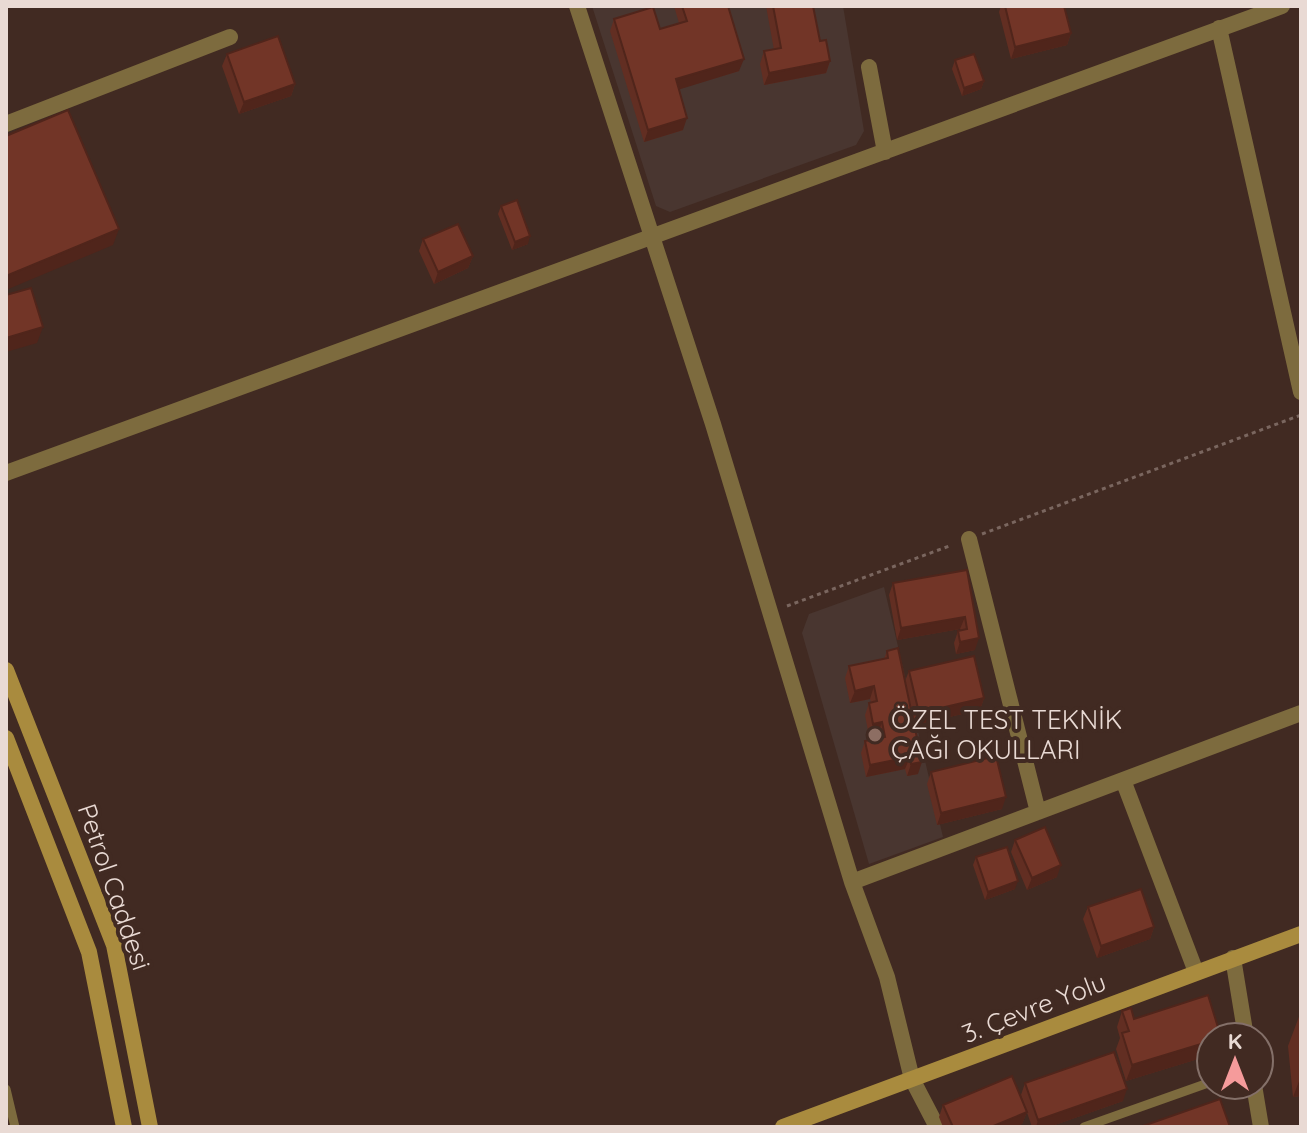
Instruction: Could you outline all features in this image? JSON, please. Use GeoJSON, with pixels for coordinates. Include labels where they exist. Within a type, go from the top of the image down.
{"type":"FeatureCollection","features":[{"type":"Feature","properties":{"kind":"main road","name":"Petrol Caddesi"},"geometry":{"type":"LineString","coordinates":[[6,670],[114,945],[150,1127]]}},
{"type":"Feature","properties":{"kind":"main road","name":"Petrol Caddesi"},"geometry":{"type":"LineString","coordinates":[[6,738],[89,952],[124,1127]]}},
{"type":"Feature","properties":{"kind":"main road","name":"3. Çevre Yolu"},"geometry":{"type":"LineString","coordinates":[[783,1127],[1301,934]]}},
{"type":"Feature","properties":{"kind":"street"},"geometry":{"type":"LineString","coordinates":[[577,6],[713,424],[852,882],[887,977],[912,1079],[937,1127]]}},
{"type":"Feature","properties":{"kind":"street"},"geometry":{"type":"LineString","coordinates":[[6,473],[1282,6]]}},
{"type":"Feature","properties":{"kind":"street"},"geometry":{"type":"LineString","coordinates":[[1219,28],[1301,392]]}},
{"type":"Feature","properties":{"kind":"street"},"geometry":{"type":"LineString","coordinates":[[6,124],[230,37]]}},
{"type":"Feature","properties":{"kind":"street"},"geometry":{"type":"LineString","coordinates":[[869,67],[885,152]]}},
{"type":"Feature","properties":{"kind":"street"},"geometry":{"type":"LineString","coordinates":[[969,539],[1038,812]]}},
{"type":"Feature","properties":{"kind":"street"},"geometry":{"type":"LineString","coordinates":[[852,882],[1301,713]]}},
{"type":"Feature","properties":{"kind":"street"},"geometry":{"type":"LineString","coordinates":[[1123,780],[1196,972]]}},
{"type":"Feature","properties":{"kind":"street"},"geometry":{"type":"LineString","coordinates":[[1233,958],[1243,1021]]}},
{"type":"Feature","properties":{"kind":"street"},"geometry":{"type":"LineString","coordinates":[[1257,1101],[1261,1127]]}},
{"type":"Feature","properties":{"kind":"lane"},"geometry":{"type":"LineString","coordinates":[[1084,1127],[1195,1088]]}},
{"type":"Feature","properties":{"kind":"lane"},"geometry":{"type":"LineString","coordinates":[[6,1089],[15,1127]]}},
{"type":"Feature","properties":{"kind":"path"},"geometry":{"type":"LineString","coordinates":[[768,613],[1301,415]]}},
{"type":"Feature","properties":{"kind":"shaded area"},"geometry":{"type":"Polygon","coordinates":[[[592,6],[843,6],[864,131],[856,145],[670,212],[656,206],[592,6]]]}},
{"type":"Feature","properties":{"kind":"shaded area","name":"ÖZEL TEST TEKNİK ÇAĞI OKULLARI"},"geometry":{"type":"Polygon","coordinates":[[[884,587],[943,837],[869,864],[802,633],[809,614],[884,587]]]}},
{"type":"Feature","properties":{"kind":"building"},"geometry":{"type":"Polygon","coordinates":[[[682,6],[728,6],[744,59],[676,79],[687,118],[648,130],[614,19],[653,7],[660,29],[687,21],[682,6]]]}},
{"type":"Feature","properties":{"kind":"building"},"geometry":{"type":"Polygon","coordinates":[[[773,6],[813,6],[820,41],[826,40],[830,61],[769,73],[764,51],[781,48],[773,6]]]}},
{"type":"Feature","properties":{"kind":"building"},"geometry":{"type":"Polygon","coordinates":[[[1005,6],[1064,6],[1071,33],[1015,47],[1005,6]]]}},
{"type":"Feature","properties":{"kind":"building"},"geometry":{"type":"Polygon","coordinates":[[[278,36],[295,84],[244,102],[227,54],[278,36]]]}},
{"type":"Feature","properties":{"kind":"building"},"geometry":{"type":"Polygon","coordinates":[[[974,54],[984,81],[964,88],[955,60],[974,54]]]}},
{"type":"Feature","properties":{"kind":"building"},"geometry":{"type":"Polygon","coordinates":[[[68,110],[119,229],[6,276],[6,136],[68,110]]]}},
{"type":"Feature","properties":{"kind":"building"},"geometry":{"type":"Polygon","coordinates":[[[517,200],[530,236],[515,242],[501,206],[517,200]]]}},
{"type":"Feature","properties":{"kind":"building"},"geometry":{"type":"Polygon","coordinates":[[[458,224],[473,256],[438,272],[423,239],[458,224]]]}},
{"type":"Feature","properties":{"kind":"building"},"geometry":{"type":"Polygon","coordinates":[[[31,288],[43,327],[6,338],[6,295],[31,288]]]}},
{"type":"Feature","properties":{"kind":"building"},"geometry":{"type":"Polygon","coordinates":[[[967,570],[979,638],[960,642],[958,631],[967,629],[965,617],[901,628],[893,583],[967,570]]]}},
{"type":"Feature","properties":{"kind":"building"},"geometry":{"type":"Polygon","coordinates":[[[898,648],[922,762],[911,764],[910,757],[870,765],[865,741],[885,737],[882,722],[873,724],[869,703],[877,701],[874,686],[855,691],[849,666],[888,658],[887,651],[898,648]]]}},
{"type":"Feature","properties":{"kind":"building"},"geometry":{"type":"Polygon","coordinates":[[[974,656],[984,698],[919,713],[909,671],[974,656]]]}},
{"type":"Feature","properties":{"kind":"building"},"geometry":{"type":"Polygon","coordinates":[[[996,756],[1006,797],[941,813],[931,772],[996,756]]]}},
{"type":"Feature","properties":{"kind":"building"},"geometry":{"type":"Polygon","coordinates":[[[1045,827],[1061,865],[1032,878],[1015,840],[1045,827]]]}},
{"type":"Feature","properties":{"kind":"building"},"geometry":{"type":"Polygon","coordinates":[[[1007,847],[1018,881],[988,892],[976,857],[1007,847]]]}},
{"type":"Feature","properties":{"kind":"building"},"geometry":{"type":"Polygon","coordinates":[[[1141,889],[1154,927],[1101,946],[1088,907],[1141,889]]]}},
{"type":"Feature","properties":{"kind":"building"},"geometry":{"type":"Polygon","coordinates":[[[1208,995],[1216,1021],[1195,1021],[1195,1046],[1132,1065],[1122,1033],[1129,1031],[1122,1011],[1131,1008],[1134,1019],[1208,995]]]}},
{"type":"Feature","properties":{"kind":"building"},"geometry":{"type":"Polygon","coordinates":[[[1114,1052],[1127,1089],[1038,1120],[1025,1083],[1114,1052]]]}},
{"type":"Feature","properties":{"kind":"building"},"geometry":{"type":"Polygon","coordinates":[[[1012,1076],[1027,1112],[991,1127],[953,1127],[943,1105],[1012,1076]]]}},
{"type":"Feature","properties":{"kind":"building"},"geometry":{"type":"Polygon","coordinates":[[[1221,1101],[1230,1127],[1140,1127],[1221,1101]]]}},
{"type":"Feature","properties":{"kind":"place","name":"ÖZEL TEST TEKNİK ÇAĞI OKULLARI"},"geometry":{"type":"Point","coordinates":[875,735]}}]}
